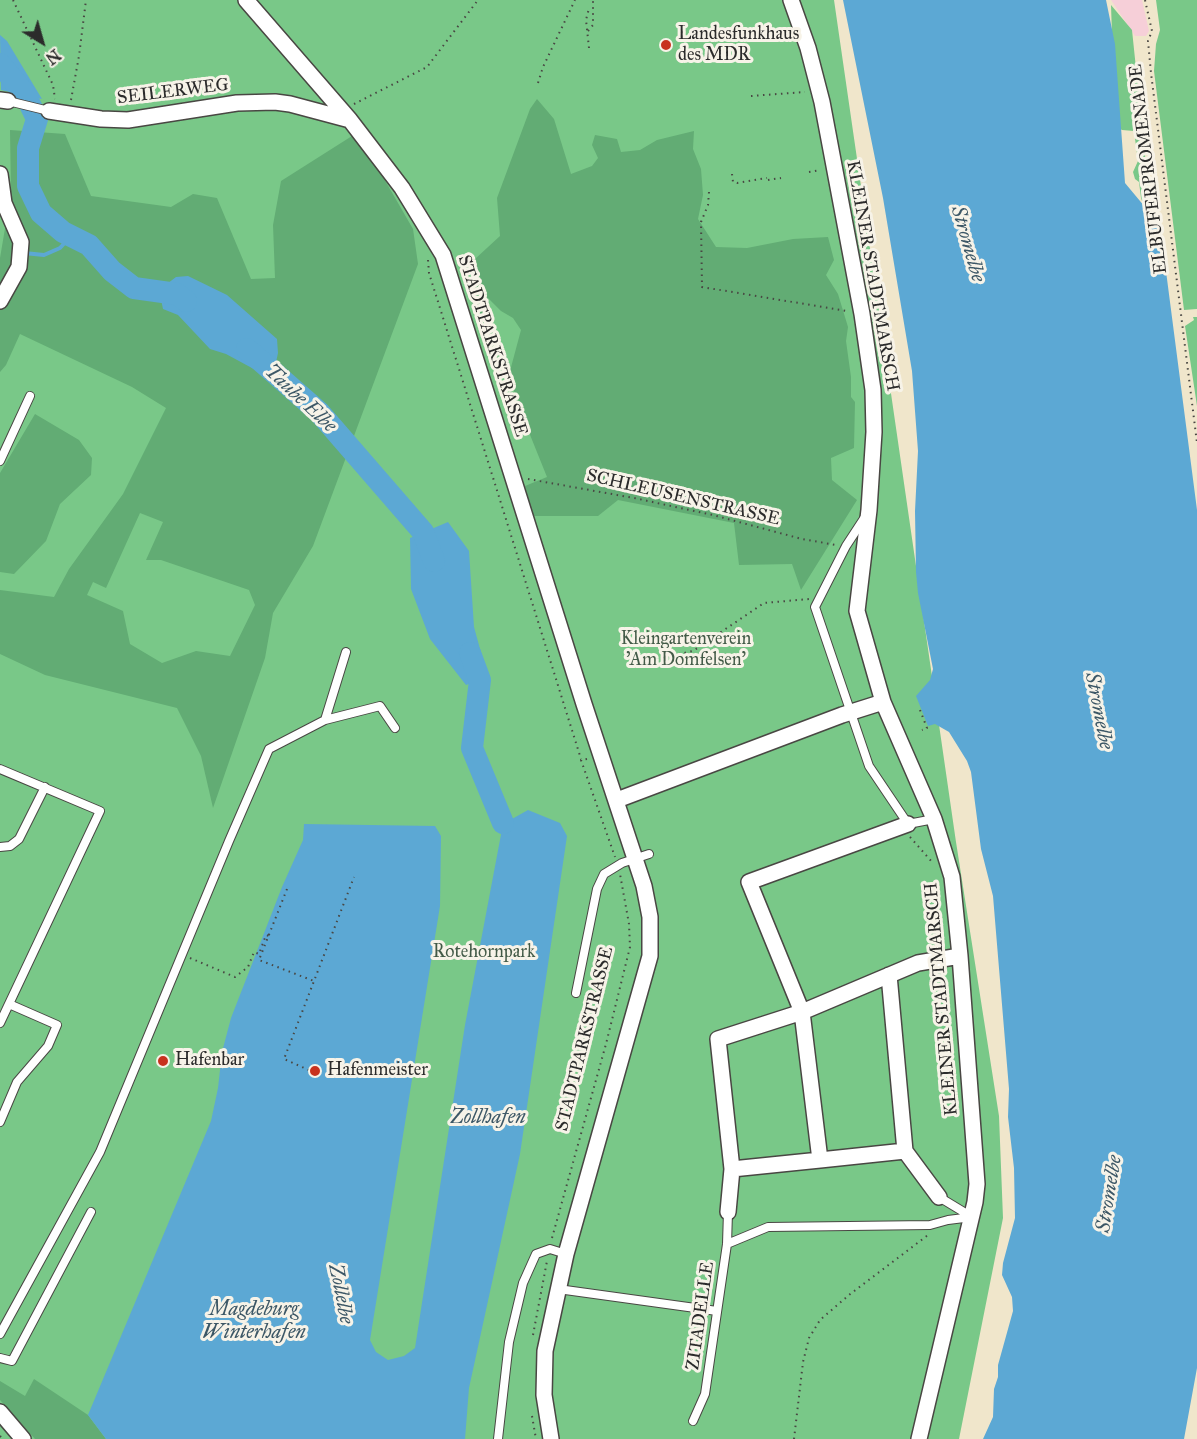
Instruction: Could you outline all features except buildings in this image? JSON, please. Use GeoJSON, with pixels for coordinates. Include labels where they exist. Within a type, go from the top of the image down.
{"type":"FeatureCollection","features":[{"type":"Feature","properties":{"kind":"street","name":"STADTPARKSTRASSE"},"geometry":{"type":"LineString","coordinates":[[246,0],[346,115],[402,188],[443,255],[601,756],[617,801],[642,857],[644,886],[650,917],[650,956],[566,1254],[545,1351],[544,1395],[551,1439]]}},
{"type":"Feature","properties":{"kind":"street","name":"KLEINER STADTMARSCH"},"geometry":{"type":"LineString","coordinates":[[792,0],[819,91],[862,314],[873,390],[874,432],[869,510],[857,611],[883,702],[934,819],[952,877],[960,956],[977,1184],[972,1217],[919,1439]]}},
{"type":"Feature","properties":{"kind":"street","name":"SEILERWEG"},"geometry":{"type":"LineString","coordinates":[[57,112],[101,119],[128,120],[237,103],[275,102],[346,115]]}},
{"type":"Feature","properties":{"kind":"street"},"geometry":{"type":"LineString","coordinates":[[0,174],[4,203],[21,242],[19,267],[0,301]]}},
{"type":"Feature","properties":{"kind":"street"},"geometry":{"type":"LineString","coordinates":[[617,801],[850,712],[883,702]]}},
{"type":"Feature","properties":{"kind":"street"},"geometry":{"type":"LineString","coordinates":[[820,1160],[802,1012],[748,882],[908,824]]}},
{"type":"Feature","properties":{"kind":"street"},"geometry":{"type":"LineString","coordinates":[[728,1212],[732,1169],[718,1039],[802,1012],[918,963],[960,956]]}},
{"type":"Feature","properties":{"kind":"street"},"geometry":{"type":"LineString","coordinates":[[889,975],[905,1151],[939,1197]]}},
{"type":"Feature","properties":{"kind":"street"},"geometry":{"type":"LineString","coordinates":[[732,1169],[905,1151]]}},
{"type":"Feature","properties":{"kind":"street"},"geometry":{"type":"LineString","coordinates":[[0,1412],[23,1439]]}},
{"type":"Feature","properties":{"kind":"lane","name":"SEILERWEG"},"geometry":{"type":"LineString","coordinates":[[4,100],[57,112]]}},
{"type":"Feature","properties":{"kind":"lane"},"geometry":{"type":"LineString","coordinates":[[0,461],[30,396]]}},
{"type":"Feature","properties":{"kind":"lane"},"geometry":{"type":"LineString","coordinates":[[869,510],[846,546],[815,607],[869,766],[908,824],[934,819]]}},
{"type":"Feature","properties":{"kind":"lane"},"geometry":{"type":"LineString","coordinates":[[325,720],[346,652]]}},
{"type":"Feature","properties":{"kind":"lane"},"geometry":{"type":"LineString","coordinates":[[0,1334],[100,1152],[269,749],[325,720],[380,706],[395,728]]}},
{"type":"Feature","properties":{"kind":"lane"},"geometry":{"type":"LineString","coordinates":[[0,769],[100,811],[0,1023]]}},
{"type":"Feature","properties":{"kind":"lane"},"geometry":{"type":"LineString","coordinates":[[0,847],[10,846],[19,839],[45,787]]}},
{"type":"Feature","properties":{"kind":"lane"},"geometry":{"type":"LineString","coordinates":[[576,993],[597,889],[604,874],[618,865],[642,857]]}},
{"type":"Feature","properties":{"kind":"lane"},"geometry":{"type":"LineString","coordinates":[[0,997],[57,1025],[48,1046],[17,1082],[0,1122]]}},
{"type":"Feature","properties":{"kind":"lane"},"geometry":{"type":"LineString","coordinates":[[939,1197],[972,1217]]}},
{"type":"Feature","properties":{"kind":"lane"},"geometry":{"type":"LineString","coordinates":[[0,1358],[12,1360],[91,1212]]}},
{"type":"Feature","properties":{"kind":"lane","name":"ZITADELLE"},"geometry":{"type":"LineString","coordinates":[[693,1421],[705,1394],[727,1244],[728,1212]]}},
{"type":"Feature","properties":{"kind":"lane"},"geometry":{"type":"LineString","coordinates":[[727,1244],[768,1227],[930,1225],[972,1217]]}},
{"type":"Feature","properties":{"kind":"lane"},"geometry":{"type":"LineString","coordinates":[[498,1439],[509,1342],[523,1283],[536,1254],[549,1249],[566,1254]]}},
{"type":"Feature","properties":{"kind":"lane"},"geometry":{"type":"LineString","coordinates":[[558,1289],[717,1311]]}},
{"type":"Feature","properties":{"kind":"path"},"geometry":{"type":"LineString","coordinates":[[13,0],[54,89],[57,112]]}},
{"type":"Feature","properties":{"kind":"path"},"geometry":{"type":"LineString","coordinates":[[57,112],[80,56],[86,0]]}},
{"type":"Feature","properties":{"kind":"path"},"geometry":{"type":"LineString","coordinates":[[346,115],[427,67],[477,0]]}},
{"type":"Feature","properties":{"kind":"path"},"geometry":{"type":"LineString","coordinates":[[538,83],[543,67],[575,0]]}},
{"type":"Feature","properties":{"kind":"path"},"geometry":{"type":"LineString","coordinates":[[588,32],[593,25],[593,0]]}},
{"type":"Feature","properties":{"kind":"path","name":"ELBUFERPROMENADE"},"geometry":{"type":"LineString","coordinates":[[1145,0],[1152,31],[1148,41],[1151,73],[1197,443]]}},
{"type":"Feature","properties":{"kind":"path"},"geometry":{"type":"LineString","coordinates":[[589,8],[586,21],[589,48]]}},
{"type":"Feature","properties":{"kind":"path"},"geometry":{"type":"LineString","coordinates":[[752,96],[819,91]]}},
{"type":"Feature","properties":{"kind":"path"},"geometry":{"type":"LineString","coordinates":[[809,172],[826,168]]}},
{"type":"Feature","properties":{"kind":"path"},"geometry":{"type":"LineString","coordinates":[[732,174],[733,182],[737,183],[781,178]]}},
{"type":"Feature","properties":{"kind":"path"},"geometry":{"type":"LineString","coordinates":[[709,192],[708,205],[701,222],[702,287],[862,314]]}},
{"type":"Feature","properties":{"kind":"path","name":"STADTPARKSTRASSE"},"geometry":{"type":"LineString","coordinates":[[433,238],[427,243],[429,273],[581,760],[625,889],[630,947],[551,1243]]}},
{"type":"Feature","properties":{"kind":"path","name":"SCHLEUSENSTRASSE"},"geometry":{"type":"LineString","coordinates":[[513,477],[634,498],[713,515],[802,539],[846,546]]}},
{"type":"Feature","properties":{"kind":"path"},"geometry":{"type":"LineString","coordinates":[[661,658],[693,651],[764,603],[820,599]]}},
{"type":"Feature","properties":{"kind":"path"},"geometry":{"type":"LineString","coordinates":[[920,710],[927,728],[922,730]]}},
{"type":"Feature","properties":{"kind":"path"},"geometry":{"type":"LineString","coordinates":[[581,760],[601,756]]}},
{"type":"Feature","properties":{"kind":"path"},"geometry":{"type":"LineString","coordinates":[[320,1075],[284,1059],[354,877]]}},
{"type":"Feature","properties":{"kind":"path"},"geometry":{"type":"LineString","coordinates":[[287,889],[259,960],[314,981]]}},
{"type":"Feature","properties":{"kind":"path"},"geometry":{"type":"LineString","coordinates":[[182,955],[235,977],[248,967],[254,952],[259,954],[266,935],[269,936]]}},
{"type":"Feature","properties":{"kind":"path"},"geometry":{"type":"LineString","coordinates":[[794,1439],[803,1362],[809,1338],[820,1320],[849,1295],[927,1236],[936,1232]]}},
{"type":"Feature","properties":{"kind":"path"},"geometry":{"type":"LineString","coordinates":[[0,1436],[3,1439]]}},
{"type":"Feature","properties":{"kind":"shaded area"},"geometry":{"type":"Polygon","coordinates":[[[1111,0],[1142,0],[1149,31],[1146,36],[1135,36],[1111,0]]]}},
{"type":"Feature","properties":{"kind":"green space","name":"Rotehornpark"},"geometry":{"type":"Polygon","coordinates":[[[0,0],[834,0],[956,842],[999,1116],[1003,1218],[959,1439],[0,1439],[0,0]]]}},
{"type":"Feature","properties":{"kind":"green space"},"geometry":{"type":"Polygon","coordinates":[[[1156,0],[1197,0],[1197,309],[1184,310],[1154,71],[1156,44],[1160,30],[1156,0]]]}},
{"type":"Feature","properties":{"kind":"green space"},"geometry":{"type":"Polygon","coordinates":[[[1111,5],[1132,30],[1153,232],[1141,198],[1139,182],[1135,179],[1133,172],[1138,161],[1134,131],[1122,130],[1115,125],[1111,5]]]}},
{"type":"Feature","properties":{"kind":"green space"},"geometry":{"type":"Polygon","coordinates":[[[537,99],[554,119],[571,174],[592,166],[598,158],[592,145],[595,135],[617,139],[621,152],[640,150],[657,140],[694,131],[693,149],[701,169],[703,195],[698,219],[716,247],[747,248],[793,239],[828,237],[834,260],[826,275],[838,294],[848,327],[846,341],[851,397],[855,402],[854,448],[831,458],[832,480],[857,500],[801,590],[792,564],[739,565],[734,523],[618,500],[598,516],[532,516],[525,486],[547,477],[516,400],[510,371],[521,330],[513,318],[501,311],[488,298],[488,312],[474,315],[469,288],[475,259],[500,236],[497,198],[530,109],[537,99]]]}},
{"type":"Feature","properties":{"kind":"green space"},"geometry":{"type":"Polygon","coordinates":[[[10,130],[65,134],[91,196],[171,207],[193,194],[217,198],[251,279],[275,278],[273,225],[281,181],[352,136],[368,151],[413,229],[418,264],[313,546],[273,613],[265,658],[213,808],[201,756],[177,708],[45,675],[0,654],[0,590],[54,597],[69,569],[123,494],[166,408],[132,387],[20,334],[6,365],[0,372],[0,258],[11,193],[10,130]],[[140,513],[106,588],[93,582],[87,595],[123,611],[130,644],[162,663],[196,651],[230,656],[255,605],[249,590],[161,560],[146,560],[163,522],[140,513]]]}},
{"type":"Feature","properties":{"kind":"green space"},"geometry":{"type":"Polygon","coordinates":[[[1193,317],[1197,317],[1197,406],[1185,326],[1194,320],[1193,317]]]}},
{"type":"Feature","properties":{"kind":"green space"},"geometry":{"type":"Polygon","coordinates":[[[35,414],[79,440],[92,458],[91,475],[60,504],[46,541],[14,574],[0,572],[0,473],[35,414]]]}},
{"type":"Feature","properties":{"kind":"green space"},"geometry":{"type":"Polygon","coordinates":[[[34,1379],[88,1415],[106,1439],[35,1439],[0,1400],[0,1381],[25,1396],[34,1379]]]}},
{"type":"Feature","properties":{"kind":"water","name":"Stromelbe"},"geometry":{"type":"Polygon","coordinates":[[[843,0],[1106,0],[1115,44],[1125,183],[1160,225],[1197,510],[1197,1368],[1184,1439],[983,1439],[993,1417],[998,1365],[1013,1311],[1012,1297],[1002,1275],[1015,1218],[1014,1168],[1008,1117],[1009,1089],[993,896],[981,849],[971,772],[967,761],[949,732],[935,724],[928,726],[916,696],[930,680],[933,669],[916,572],[915,511],[918,451],[912,371],[883,198],[843,0]]]}},
{"type":"Feature","properties":{"kind":"water"},"geometry":{"type":"Polygon","coordinates":[[[0,35],[7,41],[42,99],[1,90],[0,35]]]}},
{"type":"Feature","properties":{"kind":"water"},"geometry":{"type":"Polygon","coordinates":[[[188,276],[227,295],[277,339],[278,353],[275,367],[263,374],[226,354],[210,349],[178,315],[163,309],[159,290],[176,277],[188,276]]]}},
{"type":"Feature","properties":{"kind":"water"},"geometry":{"type":"Polygon","coordinates":[[[448,522],[469,551],[474,627],[485,667],[480,680],[466,685],[430,639],[411,589],[410,538],[448,522]]]}},
{"type":"Feature","properties":{"kind":"water","name":"Magdeburg Winterhafen"},"geometry":{"type":"Polygon","coordinates":[[[528,810],[560,823],[567,836],[520,1154],[469,1388],[465,1439],[106,1439],[88,1415],[211,1121],[222,1052],[231,1018],[282,887],[303,840],[304,824],[435,826],[441,836],[440,906],[370,1340],[376,1352],[388,1360],[404,1356],[415,1348],[465,1025],[503,824],[528,810]]]}},
{"type":"Feature","properties":{"kind":"waterway","name":"Taube Elbe"},"geometry":{"type":"LineString","coordinates":[[0,64],[25,94],[37,119],[28,148],[28,186],[41,213],[63,232],[89,245],[112,271],[134,288],[177,294],[186,301]]}},
{"type":"Feature","properties":{"kind":"waterway"},"geometry":{"type":"LineString","coordinates":[[24,253],[44,255],[60,248],[71,236]]}},
{"type":"Feature","properties":{"kind":"waterway","name":"Taube Elbe"},"geometry":{"type":"LineString","coordinates":[[247,349],[319,412],[423,532],[434,561]]}},
{"type":"Feature","properties":{"kind":"waterway","name":"Taube Elbe"},"geometry":{"type":"LineString","coordinates":[[470,653],[480,680],[472,748],[503,823]]}},
{"type":"Feature","properties":{"kind":"place","name":"Landesfunkhaus des MDR"},"geometry":{"type":"Point","coordinates":[666,45]}},
{"type":"Feature","properties":{"kind":"place","name":"Hafenbar"},"geometry":{"type":"Point","coordinates":[163,1061]}},
{"type":"Feature","properties":{"kind":"place","name":"Hafenmeister"},"geometry":{"type":"Point","coordinates":[315,1071]}},
{"type":"Feature","properties":{"kind":"park label","name":"Kleingartenverein 'Am Domfelsen'"},"geometry":{"type":"Point","coordinates":[686,650]}},
{"type":"Feature","properties":{"kind":"water label","name":"Zollhafen"},"geometry":{"type":"Point","coordinates":[488,1118]}},
{"type":"Feature","properties":{"kind":"water label","name":"Zollelbe"},"geometry":{"type":"Point","coordinates":[340,1294]}}]}
